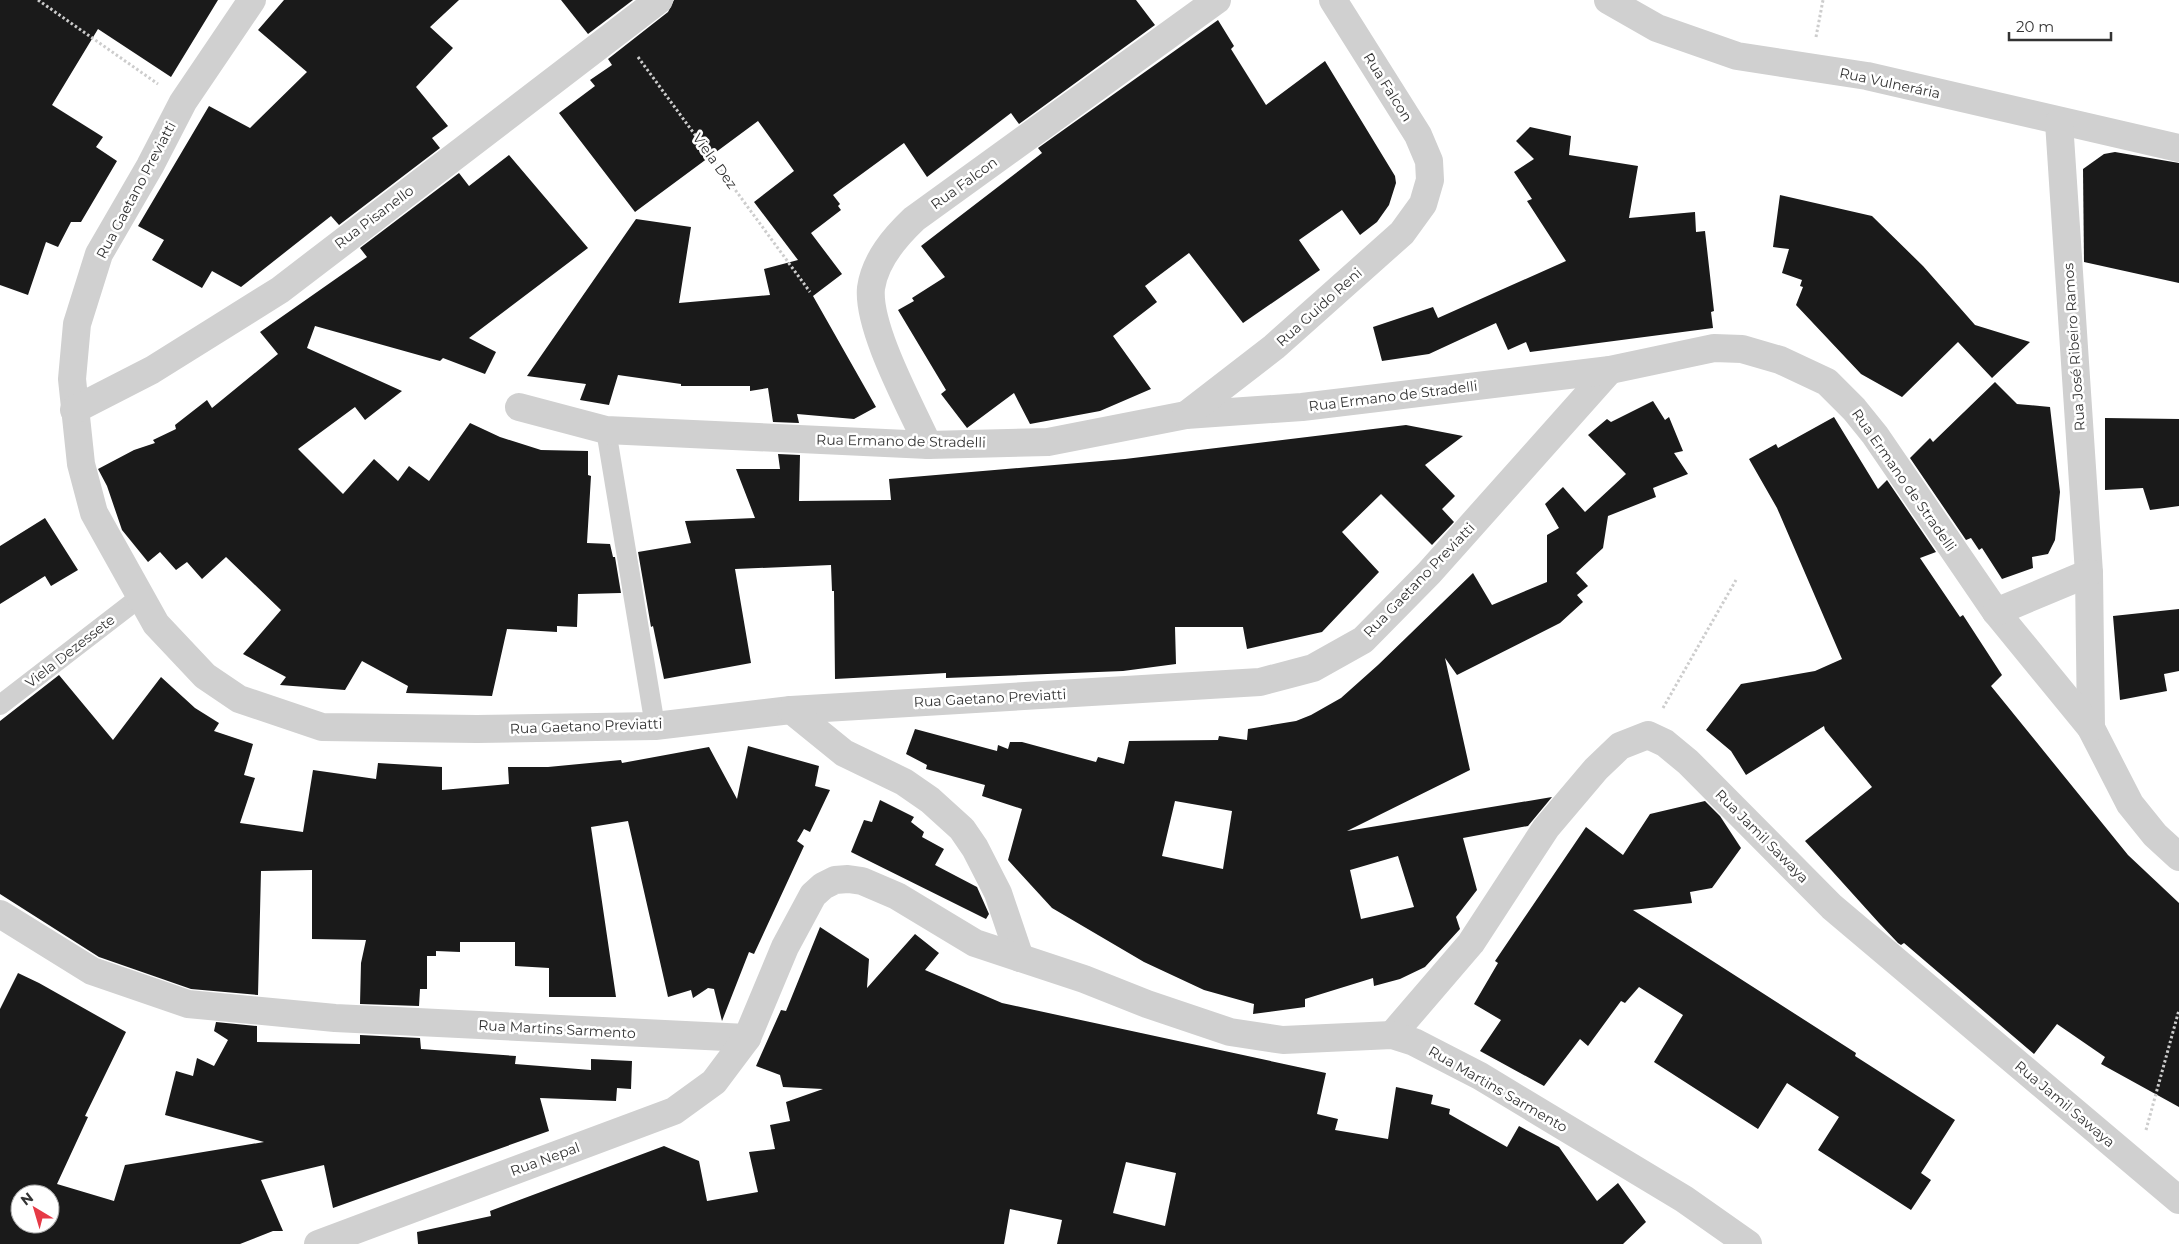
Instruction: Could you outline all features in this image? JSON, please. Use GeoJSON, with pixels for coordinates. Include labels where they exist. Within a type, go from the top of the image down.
{"type":"FeatureCollection","features":[{"type":"Feature","properties":{"kind":"street","name":"Rua Gaetano Previatti"},"geometry":{"type":"LineString","coordinates":[[252,0],[183,102],[150,166],[99,254],[77,324],[72,379],[74,410],[81,464],[94,513],[139,598],[156,624],[205,676],[239,699],[322,727],[477,729],[655,726],[791,710],[1260,682],[1313,668],[1363,640],[1429,573],[1610,370]]}},
{"type":"Feature","properties":{"kind":"street","name":"Rua Pisanello"},"geometry":{"type":"LineString","coordinates":[[74,410],[152,370],[280,290],[659,0]]}},
{"type":"Feature","properties":{"kind":"street","name":"Rua Falcon"},"geometry":{"type":"LineString","coordinates":[[928,444],[887,353],[873,314],[871,288],[880,263],[893,239],[914,219],[1217,0]]}},
{"type":"Feature","properties":{"kind":"street","name":"Rua Falcon"},"geometry":{"type":"LineString","coordinates":[[1333,0],[1418,135],[1429,161],[1430,180]]}},
{"type":"Feature","properties":{"kind":"street","name":"Rua Vulnerária"},"geometry":{"type":"LineString","coordinates":[[1608,0],[1657,28],[1737,56],[1867,76],[2059,122],[2102,128],[2179,148]]}},
{"type":"Feature","properties":{"kind":"street","name":"Rua José Ribeiro Ramos"},"geometry":{"type":"LineString","coordinates":[[2059,122],[2089,573],[2091,728],[2130,804],[2155,835],[2179,857]]}},
{"type":"Feature","properties":{"kind":"street","name":"Rua Guido Reni"},"geometry":{"type":"LineString","coordinates":[[1186,415],[1274,347],[1402,233],[1423,204],[1430,180]]}},
{"type":"Feature","properties":{"kind":"street","name":"Rua Ermano de Stradelli"},"geometry":{"type":"LineString","coordinates":[[519,407],[606,430],[928,444],[1048,442],[1186,415],[1302,407],[1610,370],[1714,348],[1742,348],[1780,360],[1827,382],[1854,409],[1875,435],[1996,612],[2091,728]]}},
{"type":"Feature","properties":{"kind":"street"},"geometry":{"type":"LineString","coordinates":[[1996,612],[2089,573]]}},
{"type":"Feature","properties":{"kind":"street"},"geometry":{"type":"LineString","coordinates":[[791,710],[844,753],[904,782],[930,800],[962,829],[976,848],[998,893],[1020,958]]}},
{"type":"Feature","properties":{"kind":"street"},"geometry":{"type":"LineString","coordinates":[[1392,1035],[1472,943],[1546,828],[1596,769],[1620,746],[1648,735]]}},
{"type":"Feature","properties":{"kind":"street","name":"Rua Jamil Sawaya"},"geometry":{"type":"LineString","coordinates":[[1648,735],[1665,743],[1688,762],[1832,907],[2179,1200]]}},
{"type":"Feature","properties":{"kind":"street","name":"Rua Martins Sarmento"},"geometry":{"type":"LineString","coordinates":[[0,914],[92,971],[188,1004],[335,1018],[747,1038],[801,914],[813,896],[823,886],[835,880],[862,881],[898,896],[976,942],[1230,1032],[1283,1040],[1346,1039],[1392,1035],[1414,1042],[1480,1076],[1684,1199],[1748,1244]]}},
{"type":"Feature","properties":{"kind":"street","name":"Rua Nepal"},"geometry":{"type":"LineString","coordinates":[[318,1244],[674,1111],[714,1082],[747,1038]]}},
{"type":"Feature","properties":{"kind":"lane"},"geometry":{"type":"LineString","coordinates":[[606,430],[655,726]]}},
{"type":"Feature","properties":{"kind":"lane","name":"Viela Dezessete"},"geometry":{"type":"LineString","coordinates":[[0,705],[139,598]]}},
{"type":"Feature","properties":{"kind":"path"},"geometry":{"type":"LineString","coordinates":[[38,0],[183,102]]}},
{"type":"Feature","properties":{"kind":"path","name":"Viela Dez"},"geometry":{"type":"LineString","coordinates":[[619,30],[810,292]]}},
{"type":"Feature","properties":{"kind":"path"},"geometry":{"type":"LineString","coordinates":[[1648,735],[1736,580]]}},
{"type":"Feature","properties":{"kind":"path"},"geometry":{"type":"LineString","coordinates":[[2136,1164],[2179,1010]]}},
{"type":"Feature","properties":{"kind":"building"},"geometry":{"type":"Polygon","coordinates":[[[0,0],[218,0],[171,77],[98,29],[52,105],[103,137],[96,147],[117,161],[81,222],[71,222],[58,247],[46,242],[28,295],[0,285],[0,0]]]}},
{"type":"Feature","properties":{"kind":"building"},"geometry":{"type":"Polygon","coordinates":[[[284,0],[459,0],[430,27],[453,48],[416,87],[448,126],[432,138],[440,148],[339,225],[331,216],[241,287],[212,271],[202,288],[152,260],[164,240],[138,226],[209,106],[250,128],[307,72],[258,30],[284,0]]]}},
{"type":"Feature","properties":{"kind":"building"},"geometry":{"type":"Polygon","coordinates":[[[561,0],[633,0],[588,34],[561,0]]]}},
{"type":"Feature","properties":{"kind":"building"},"geometry":{"type":"Polygon","coordinates":[[[674,0],[1136,0],[1155,25],[1019,124],[1011,113],[927,177],[904,143],[833,195],[840,204],[838,206],[841,210],[811,233],[842,274],[813,296],[876,407],[854,419],[797,414],[799,423],[773,422],[768,388],[750,391],[750,386],[681,386],[681,384],[618,375],[609,405],[580,400],[586,384],[527,376],[636,219],[691,227],[679,303],[770,295],[764,269],[798,260],[754,202],[794,171],[758,121],[635,212],[559,113],[595,86],[590,80],[612,65],[608,59],[668,12],[674,0]]]}},
{"type":"Feature","properties":{"kind":"building"},"geometry":{"type":"Polygon","coordinates":[[[1218,20],[1234,46],[1231,49],[1266,105],[1325,61],[1395,176],[1396,183],[1389,205],[1377,222],[1360,235],[1342,210],[1299,240],[1320,270],[1243,323],[1189,253],[1145,286],[1157,302],[1113,336],[1151,389],[1100,411],[1030,424],[1014,393],[967,428],[941,394],[946,390],[898,310],[914,301],[912,298],[945,277],[921,246],[1042,153],[1038,148],[1218,20]]]}},
{"type":"Feature","properties":{"kind":"building"},"geometry":{"type":"Polygon","coordinates":[[[1530,127],[1571,136],[1569,155],[1638,166],[1629,218],[1695,212],[1696,232],[1705,231],[1714,311],[1711,312],[1713,328],[1530,352],[1526,342],[1508,350],[1496,323],[1429,354],[1382,361],[1373,327],[1433,307],[1438,318],[1566,261],[1527,201],[1532,199],[1514,172],[1534,159],[1516,141],[1530,127]]]}},
{"type":"Feature","properties":{"kind":"building"},"geometry":{"type":"Polygon","coordinates":[[[2115,152],[2179,163],[2179,283],[2084,262],[2083,169],[2104,154],[2115,152]]]}},
{"type":"Feature","properties":{"kind":"building"},"geometry":{"type":"Polygon","coordinates":[[[509,155],[588,248],[469,338],[496,352],[485,374],[443,358],[440,361],[315,326],[307,348],[402,391],[365,420],[355,407],[298,449],[343,494],[374,459],[398,481],[409,466],[429,481],[470,423],[500,437],[541,450],[588,451],[588,475],[591,476],[587,543],[610,544],[613,557],[615,557],[621,593],[578,594],[577,627],[557,626],[557,632],[507,629],[492,696],[406,693],[408,686],[362,661],[345,690],[280,685],[286,677],[243,654],[281,610],[226,557],[202,579],[187,562],[176,570],[160,552],[148,562],[122,530],[107,486],[98,469],[134,450],[155,443],[153,440],[176,429],[175,425],[207,400],[212,408],[278,354],[260,332],[367,257],[360,248],[459,173],[469,186],[509,155]]]}},
{"type":"Feature","properties":{"kind":"building"},"geometry":{"type":"Polygon","coordinates":[[[1780,195],[1872,216],[1923,266],[1975,325],[2030,342],[1992,378],[1958,342],[1902,397],[1861,374],[1796,305],[1803,287],[1800,286],[1802,280],[1782,273],[1789,249],[1773,247],[1780,195]]]}},
{"type":"Feature","properties":{"kind":"building"},"geometry":{"type":"Polygon","coordinates":[[[1995,382],[2017,404],[2050,407],[2060,492],[2055,540],[2048,554],[2032,557],[2033,568],[2002,579],[1982,548],[1979,550],[1971,538],[1966,540],[1910,458],[1930,438],[1933,442],[1995,382]]]}},
{"type":"Feature","properties":{"kind":"building"},"geometry":{"type":"Polygon","coordinates":[[[1653,401],[1665,420],[1669,417],[1683,451],[1674,453],[1688,474],[1653,488],[1656,497],[1608,516],[1603,548],[1576,573],[1588,586],[1577,595],[1583,602],[1560,623],[1457,675],[1445,658],[1470,770],[1347,831],[1552,797],[1528,826],[1463,838],[1477,890],[1456,917],[1460,929],[1425,967],[1400,979],[1374,986],[1373,978],[1305,999],[1305,1007],[1253,1014],[1254,1004],[1204,990],[1144,962],[1052,908],[1008,860],[1022,809],[982,796],[985,785],[926,769],[927,765],[906,754],[915,729],[997,751],[998,745],[1008,749],[1010,742],[1022,742],[1096,762],[1098,757],[1124,764],[1129,741],[1218,740],[1219,736],[1247,740],[1248,729],[1296,721],[1311,715],[1341,698],[1473,573],[1492,605],[1547,582],[1547,535],[1559,528],[1545,504],[1563,487],[1585,512],[1626,474],[1588,435],[1607,419],[1611,422],[1653,401]],[[1175,801],[1162,856],[1223,869],[1232,811],[1175,801]],[[1398,856],[1350,870],[1361,919],[1414,907],[1398,856]]]}},
{"type":"Feature","properties":{"kind":"building"},"geometry":{"type":"Polygon","coordinates":[[[1834,417],[1878,489],[1887,480],[1936,552],[1920,558],[1960,617],[1963,615],[2002,675],[1991,686],[2128,855],[2179,903],[2179,1107],[2101,1064],[2105,1057],[2057,1024],[2034,1054],[1904,943],[1901,945],[1898,943],[1879,923],[1805,841],[1872,787],[1825,730],[1824,726],[1746,775],[1731,751],[1706,730],[1741,684],[1815,671],[1842,659],[1777,508],[1749,459],[1776,444],[1778,448],[1834,417]]]}},
{"type":"Feature","properties":{"kind":"building"},"geometry":{"type":"Polygon","coordinates":[[[2105,418],[2179,419],[2179,506],[2150,510],[2143,488],[2105,490],[2105,418]]]}},
{"type":"Feature","properties":{"kind":"building"},"geometry":{"type":"Polygon","coordinates":[[[1406,425],[1463,436],[1425,465],[1455,496],[1442,509],[1454,522],[1432,545],[1381,494],[1342,532],[1379,572],[1322,632],[1247,649],[1243,627],[1175,627],[1176,664],[1123,671],[946,678],[946,673],[835,679],[834,591],[832,591],[831,565],[735,569],[751,663],[664,679],[653,626],[651,627],[638,552],[691,543],[685,521],[755,518],[736,469],[780,469],[778,454],[800,455],[799,501],[891,500],[889,479],[1125,459],[1406,425]]]}},
{"type":"Feature","properties":{"kind":"building"},"geometry":{"type":"Polygon","coordinates":[[[45,518],[78,570],[51,586],[45,576],[0,604],[0,546],[45,518]]]}},
{"type":"Feature","properties":{"kind":"building"},"geometry":{"type":"Polygon","coordinates":[[[2179,609],[2179,671],[2164,674],[2167,691],[2120,700],[2113,616],[2179,609]]]}},
{"type":"Feature","properties":{"kind":"building"},"geometry":{"type":"Polygon","coordinates":[[[59,675],[113,740],[161,677],[195,708],[219,723],[214,731],[253,744],[244,775],[255,778],[240,823],[303,832],[313,770],[376,779],[378,763],[442,767],[442,790],[509,784],[508,767],[548,767],[621,760],[622,763],[709,747],[737,799],[748,746],[819,766],[815,786],[830,790],[810,832],[804,829],[797,841],[804,846],[754,954],[749,952],[722,1021],[714,989],[708,988],[693,998],[691,990],[668,997],[628,821],[591,827],[616,997],[549,997],[549,968],[515,966],[515,942],[460,942],[460,952],[436,951],[436,956],[427,956],[427,989],[420,989],[419,1006],[360,1004],[361,963],[366,940],[312,939],[312,870],[261,871],[258,995],[191,989],[99,957],[0,894],[0,721],[59,675]]]}},
{"type":"Feature","properties":{"kind":"building"},"geometry":{"type":"Polygon","coordinates":[[[880,800],[914,817],[911,822],[924,832],[922,837],[944,849],[935,865],[977,887],[989,914],[986,919],[851,852],[864,820],[872,822],[880,800]]]}},
{"type":"Feature","properties":{"kind":"building"},"geometry":{"type":"Polygon","coordinates":[[[1705,801],[1720,816],[1741,848],[1712,888],[1690,892],[1692,903],[1633,910],[1856,1053],[1855,1056],[1955,1120],[1921,1173],[1931,1180],[1911,1210],[1818,1150],[1839,1117],[1787,1083],[1758,1129],[1654,1062],[1683,1015],[1639,987],[1625,1003],[1621,1001],[1588,1046],[1580,1039],[1544,1086],[1480,1051],[1501,1020],[1474,1004],[1498,963],[1495,961],[1586,827],[1623,855],[1650,814],[1705,801]]]}},
{"type":"Feature","properties":{"kind":"building"},"geometry":{"type":"Polygon","coordinates":[[[820,927],[869,959],[867,988],[915,934],[939,953],[925,970],[1002,1003],[1326,1073],[1317,1114],[1338,1119],[1335,1130],[1388,1139],[1396,1087],[1433,1095],[1431,1104],[1450,1109],[1449,1114],[1507,1147],[1519,1126],[1559,1147],[1597,1201],[1618,1183],[1646,1222],[1623,1244],[1057,1244],[1062,1220],[1010,1209],[1004,1244],[418,1244],[417,1232],[491,1216],[490,1211],[664,1146],[699,1161],[707,1201],[758,1192],[749,1152],[775,1149],[770,1125],[790,1121],[786,1102],[823,1089],[783,1087],[780,1075],[756,1066],[781,1010],[786,1011],[820,927]],[[1126,1162],[1113,1213],[1165,1226],[1176,1173],[1126,1162]]]}},
{"type":"Feature","properties":{"kind":"building"},"geometry":{"type":"Polygon","coordinates":[[[18,973],[126,1032],[85,1116],[88,1117],[57,1184],[10,1184],[10,1234],[60,1234],[60,1185],[114,1201],[125,1165],[264,1142],[165,1115],[176,1071],[193,1076],[197,1058],[214,1066],[228,1040],[214,1031],[216,1022],[257,1026],[257,1042],[360,1044],[360,1035],[420,1038],[421,1049],[516,1056],[515,1064],[591,1070],[591,1059],[632,1061],[631,1089],[617,1088],[616,1101],[540,1098],[549,1131],[333,1208],[324,1165],[261,1180],[283,1231],[273,1231],[240,1244],[0,1244],[0,1009],[18,973]]]}}]}
